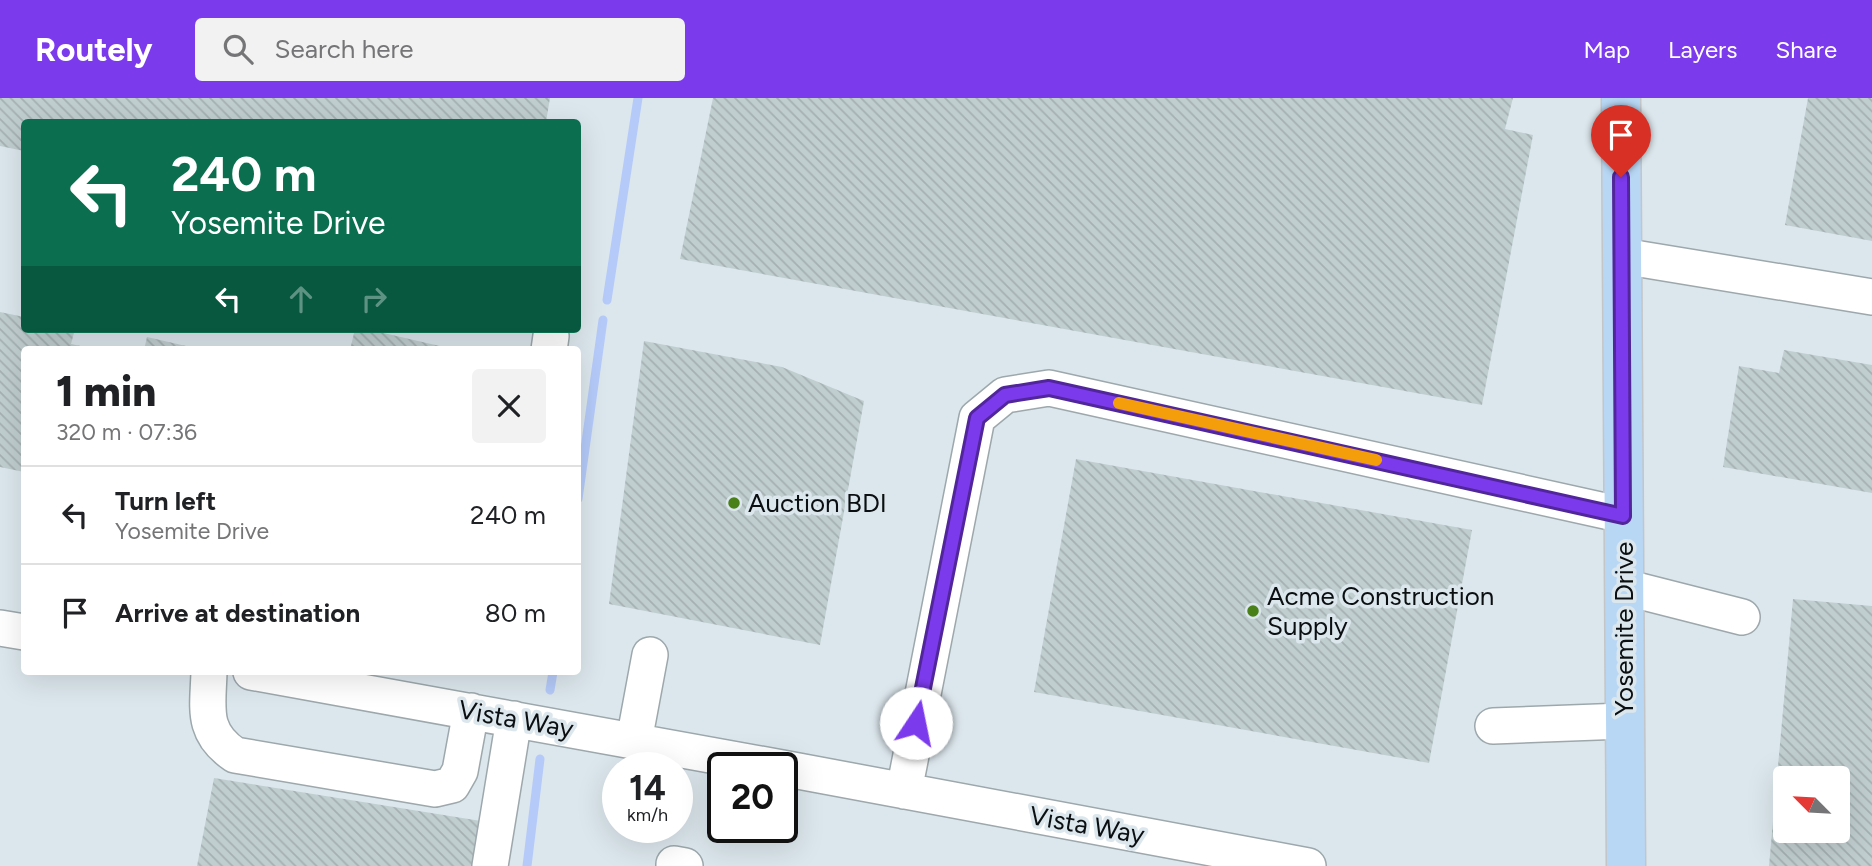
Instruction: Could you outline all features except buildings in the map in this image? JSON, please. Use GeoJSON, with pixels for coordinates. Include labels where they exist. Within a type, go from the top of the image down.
{"type":"FeatureCollection","features":[{"type":"Feature","properties":{"kind":"main road","name":"Yosemite Drive"},"geometry":{"type":"LineString","coordinates":[[1621,98],[1626,866]]}},
{"type":"Feature","properties":{"kind":"street"},"geometry":{"type":"LineString","coordinates":[[1622,256],[1872,298]]}},
{"type":"Feature","properties":{"kind":"street"},"geometry":{"type":"LineString","coordinates":[[904,791],[977,418],[1005,395],[1049,388],[1623,516]]}},
{"type":"Feature","properties":{"kind":"street"},"geometry":{"type":"LineString","coordinates":[[1624,587],[1742,617]]}},
{"type":"Feature","properties":{"kind":"street"},"geometry":{"type":"LineString","coordinates":[[0,628],[21,632]]}},
{"type":"Feature","properties":{"kind":"street"},"geometry":{"type":"LineString","coordinates":[[634,741],[650,655]]}},
{"type":"Feature","properties":{"kind":"street"},"geometry":{"type":"LineString","coordinates":[[209,675],[208,721],[220,745],[235,755],[435,789],[452,785],[460,771],[471,711]]}},
{"type":"Feature","properties":{"kind":"street","name":"Vista Way"},"geometry":{"type":"LineString","coordinates":[[268,675],[707,754]]}},
{"type":"Feature","properties":{"kind":"street"},"geometry":{"type":"LineString","coordinates":[[490,866],[514,719]]}},
{"type":"Feature","properties":{"kind":"street"},"geometry":{"type":"LineString","coordinates":[[1493,726],[1624,721]]}},
{"type":"Feature","properties":{"kind":"street","name":"Vista Way"},"geometry":{"type":"LineString","coordinates":[[798,771],[1302,865]]}},
{"type":"Feature","properties":{"kind":"street"},"geometry":{"type":"LineString","coordinates":[[674,866],[685,866]]}},
{"type":"Feature","properties":{"kind":"waterway"},"geometry":{"type":"LineString","coordinates":[[607,300],[638,98]]}},
{"type":"Feature","properties":{"kind":"waterway"},"geometry":{"type":"LineString","coordinates":[[581,478],[603,320]]}},
{"type":"Feature","properties":{"kind":"waterway"},"geometry":{"type":"LineString","coordinates":[[550,690],[552,675]]}},
{"type":"Feature","properties":{"kind":"waterway"},"geometry":{"type":"LineString","coordinates":[[527,866],[540,759]]}},
{"type":"Feature","properties":{"kind":"slow traffic"},"geometry":{"type":"LineString","coordinates":[[1119,403],[1376,460]]}},
{"type":"Feature","properties":{"kind":"place","name":"Auction BDI"},"geometry":{"type":"Point","coordinates":[734,503]}},
{"type":"Feature","properties":{"kind":"place","name":"Acme Construction Supply"},"geometry":{"type":"Point","coordinates":[1253,611]}},
{"type":"Feature","properties":{"kind":"route"},"geometry":{"type":"LineString","coordinates":[[916,723],[977,418],[1005,395],[1049,388],[1623,516],[1621,177]]}}]}
